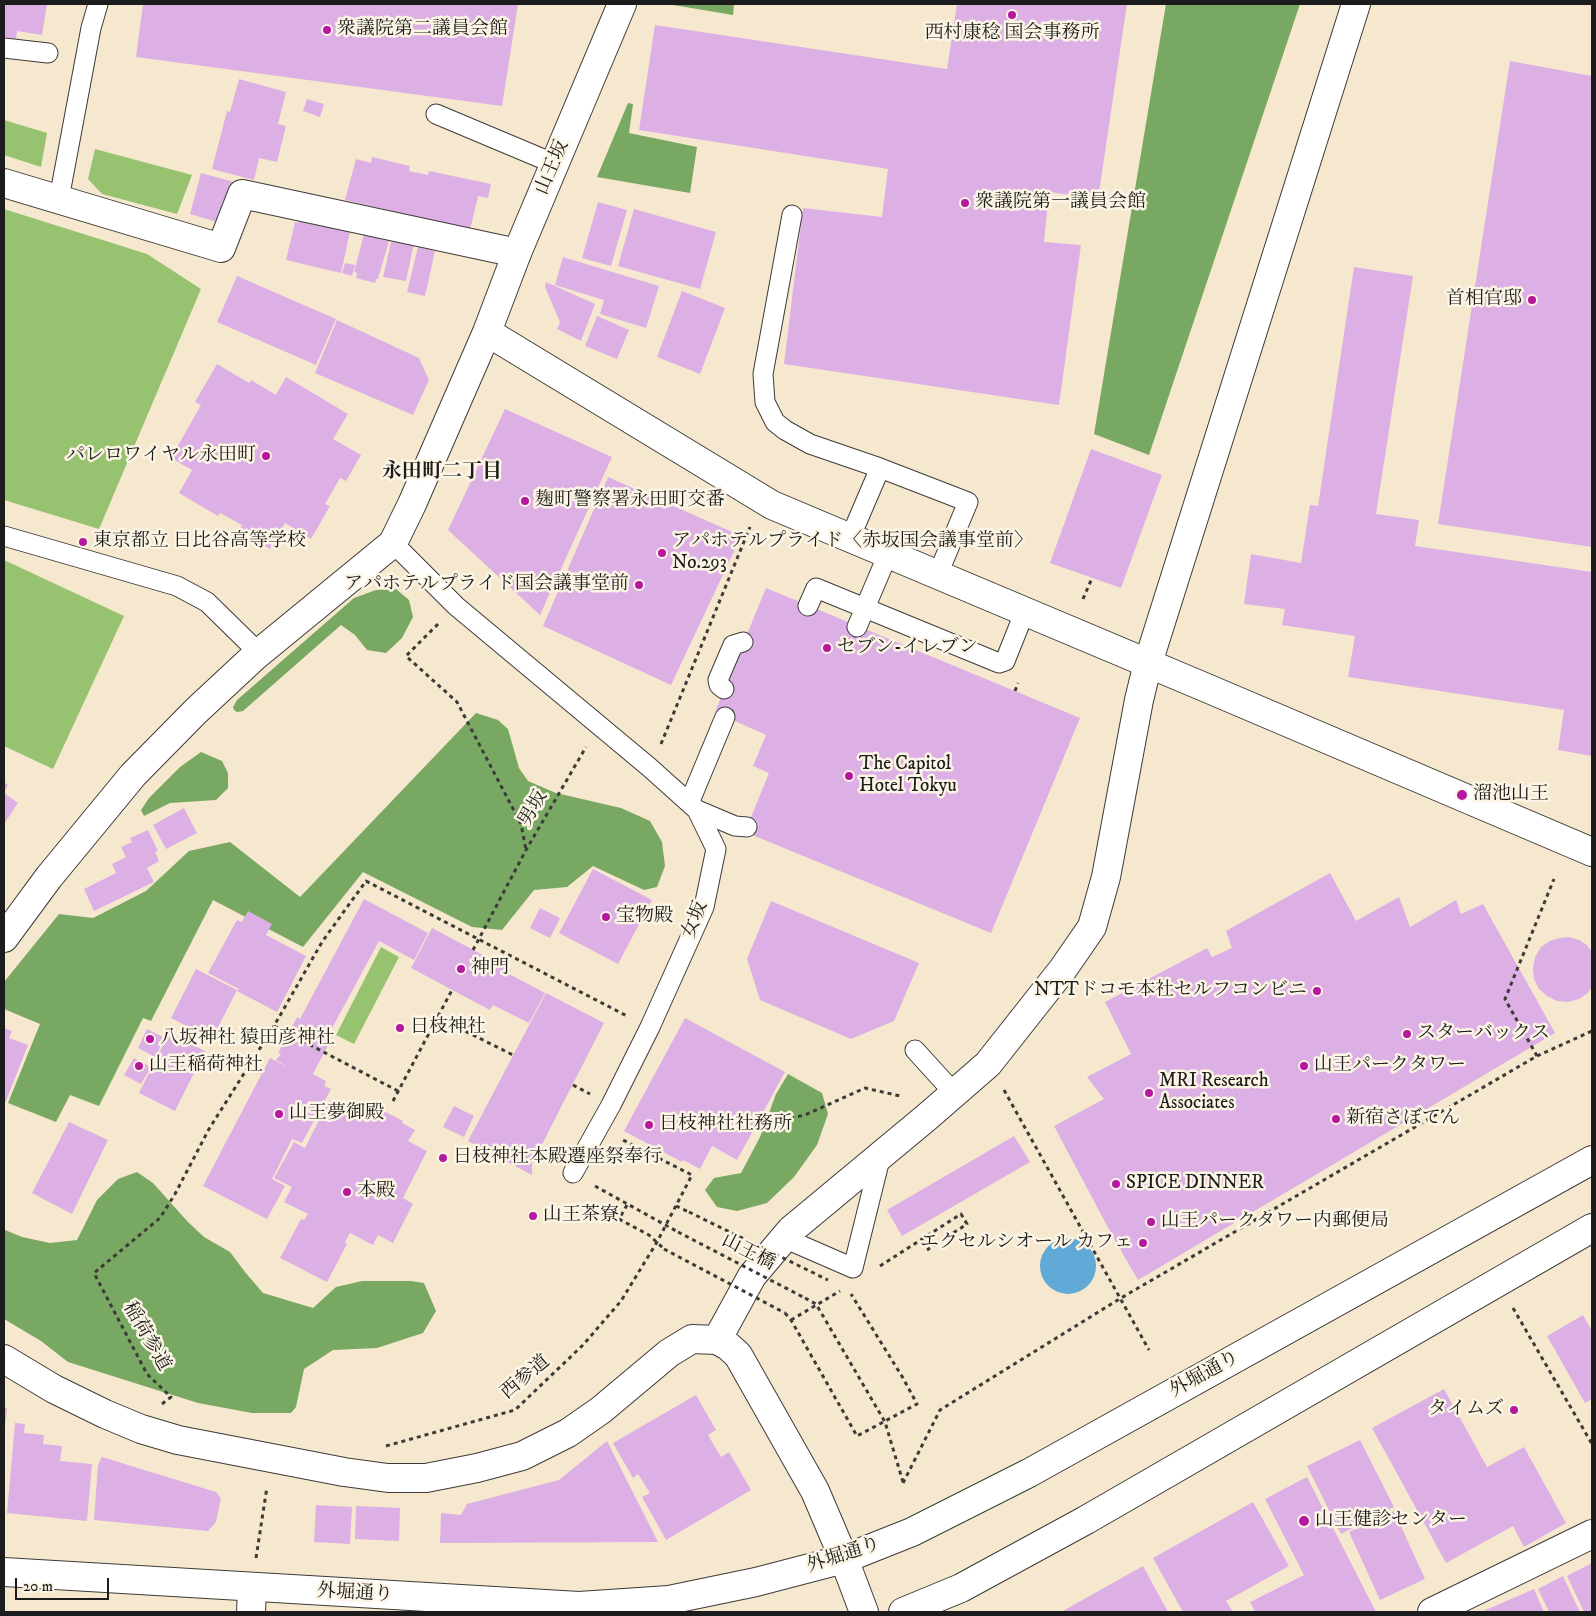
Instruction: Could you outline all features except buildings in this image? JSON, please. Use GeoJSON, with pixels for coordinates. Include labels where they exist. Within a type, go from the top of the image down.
{"type":"FeatureCollection","features":[{"type":"Feature","properties":{"kind":"street","name":"山王坂"},"geometry":{"type":"LineString","coordinates":[[393,543],[487,332],[517,253],[622,4]]}},
{"type":"Feature","properties":{"kind":"street"},"geometry":{"type":"LineString","coordinates":[[717,1340],[752,1276],[791,1230],[988,1064],[1063,969],[1092,927],[1106,877],[1139,700],[1148,663],[1356,4]]}},
{"type":"Feature","properties":{"kind":"street"},"geometry":{"type":"LineString","coordinates":[[4,183],[221,248],[242,194],[517,253]]}},
{"type":"Feature","properties":{"kind":"street"},"geometry":{"type":"LineString","coordinates":[[487,332],[772,505],[1592,852]]}},
{"type":"Feature","properties":{"kind":"street"},"geometry":{"type":"LineString","coordinates":[[4,938],[49,876],[133,775],[196,711],[259,653],[393,543]]}},
{"type":"Feature","properties":{"kind":"street","name":"外堀通り"},"geometry":{"type":"LineString","coordinates":[[4,1572],[252,1600],[579,1606],[669,1600],[756,1582],[844,1559],[912,1532],[1029,1473],[1592,1160]]}},
{"type":"Feature","properties":{"kind":"street"},"geometry":{"type":"LineString","coordinates":[[903,1612],[961,1588],[1086,1520],[1592,1228]]}},
{"type":"Feature","properties":{"kind":"street"},"geometry":{"type":"LineString","coordinates":[[4,1359],[54,1389],[105,1414],[141,1429],[178,1440],[344,1472],[388,1478],[426,1478],[477,1468],[522,1456],[568,1433],[601,1410],[669,1353],[692,1339],[717,1340],[728,1346],[738,1355],[815,1491],[864,1612]]}},
{"type":"Feature","properties":{"kind":"street"},"geometry":{"type":"LineString","coordinates":[[1432,1612],[1460,1606],[1592,1534]]}},
{"type":"Feature","properties":{"kind":"lane"},"geometry":{"type":"LineString","coordinates":[[60,199],[91,28],[98,4]]}},
{"type":"Feature","properties":{"kind":"lane"},"geometry":{"type":"LineString","coordinates":[[4,48],[48,53]]}},
{"type":"Feature","properties":{"kind":"lane"},"geometry":{"type":"LineString","coordinates":[[436,114],[555,164]]}},
{"type":"Feature","properties":{"kind":"lane"},"geometry":{"type":"LineString","coordinates":[[792,215],[763,374],[765,402],[775,422],[810,444],[880,468],[968,502],[938,574]]}},
{"type":"Feature","properties":{"kind":"lane"},"geometry":{"type":"LineString","coordinates":[[850,538],[880,468]]}},
{"type":"Feature","properties":{"kind":"lane"},"geometry":{"type":"LineString","coordinates":[[4,536],[177,586],[207,602],[259,653]]}},
{"type":"Feature","properties":{"kind":"lane"},"geometry":{"type":"LineString","coordinates":[[393,543],[456,606],[693,806],[735,826],[747,827]]}},
{"type":"Feature","properties":{"kind":"lane"},"geometry":{"type":"LineString","coordinates":[[857,627],[888,554]]}},
{"type":"Feature","properties":{"kind":"lane"},"geometry":{"type":"LineString","coordinates":[[808,606],[816,588],[999,664],[1005,661],[1026,611]]}},
{"type":"Feature","properties":{"kind":"lane"},"geometry":{"type":"LineString","coordinates":[[724,689],[719,685],[718,680],[732,645],[743,642]]}},
{"type":"Feature","properties":{"kind":"lane"},"geometry":{"type":"LineString","coordinates":[[693,806],[726,717]]}},
{"type":"Feature","properties":{"kind":"lane","name":"女坂"},"geometry":{"type":"LineString","coordinates":[[573,1173],[650,1027],[704,907],[716,849],[693,806]]}},
{"type":"Feature","properties":{"kind":"lane"},"geometry":{"type":"LineString","coordinates":[[915,1050],[954,1093]]}},
{"type":"Feature","properties":{"kind":"lane"},"geometry":{"type":"LineString","coordinates":[[784,1238],[853,1268],[881,1155]]}},
{"type":"Feature","properties":{"kind":"path"},"geometry":{"type":"LineString","coordinates":[[666,732],[750,527]]}},
{"type":"Feature","properties":{"kind":"path"},"geometry":{"type":"LineString","coordinates":[[1083,599],[1092,578]]}},
{"type":"Feature","properties":{"kind":"path"},"geometry":{"type":"LineString","coordinates":[[456,606],[406,656],[457,702],[521,824],[526,850]]}},
{"type":"Feature","properties":{"kind":"path","name":"男坂"},"geometry":{"type":"LineString","coordinates":[[473,950],[526,850],[599,725]]}},
{"type":"Feature","properties":{"kind":"path"},"geometry":{"type":"LineString","coordinates":[[1537,1056],[1504,998],[1554,879]]}},
{"type":"Feature","properties":{"kind":"path"},"geometry":{"type":"LineString","coordinates":[[398,1090],[274,1026],[322,942],[366,880],[478,940],[650,1027]]}},
{"type":"Feature","properties":{"kind":"path"},"geometry":{"type":"LineString","coordinates":[[392,1101],[452,990]]}},
{"type":"Feature","properties":{"kind":"path"},"geometry":{"type":"LineString","coordinates":[[437,1017],[513,1056]]}},
{"type":"Feature","properties":{"kind":"path","name":"稲荷参道"},"geometry":{"type":"LineString","coordinates":[[154,1402],[162,1404],[171,1397],[147,1374],[94,1273],[160,1218],[175,1194],[209,1129],[274,1026]]}},
{"type":"Feature","properties":{"kind":"path"},"geometry":{"type":"LineString","coordinates":[[816,1304],[885,1422],[903,1483],[940,1410],[1121,1298],[1537,1056],[1592,1031]]}},
{"type":"Feature","properties":{"kind":"path"},"geometry":{"type":"LineString","coordinates":[[759,1125],[805,1115],[865,1088],[900,1096]]}},
{"type":"Feature","properties":{"kind":"path"},"geometry":{"type":"LineString","coordinates":[[1003,1089],[1149,1350]]}},
{"type":"Feature","properties":{"kind":"path","name":"西参道"},"geometry":{"type":"LineString","coordinates":[[382,1447],[516,1410],[583,1345],[621,1301],[657,1242],[692,1175],[599,1126]]}},
{"type":"Feature","properties":{"kind":"path","name":"山王橋"},"geometry":{"type":"LineString","coordinates":[[573,1173],[665,1226],[816,1304]]}},
{"type":"Feature","properties":{"kind":"path"},"geometry":{"type":"LineString","coordinates":[[627,1205],[619,1219],[649,1235],[664,1249],[785,1313],[795,1326],[857,1436],[918,1404],[904,1378],[851,1294]]}},
{"type":"Feature","properties":{"kind":"path"},"geometry":{"type":"LineString","coordinates":[[676,1206],[828,1280]]}},
{"type":"Feature","properties":{"kind":"path"},"geometry":{"type":"LineString","coordinates":[[873,1270],[960,1214],[967,1224],[927,1250]]}},
{"type":"Feature","properties":{"kind":"path"},"geometry":{"type":"LineString","coordinates":[[1497,1282],[1592,1444]]}},
{"type":"Feature","properties":{"kind":"path"},"geometry":{"type":"LineString","coordinates":[[791,1320],[847,1287]]}},
{"type":"Feature","properties":{"kind":"path"},"geometry":{"type":"LineString","coordinates":[[261,1525],[267,1486]]}},
{"type":"Feature","properties":{"kind":"green space"},"geometry":{"type":"Polygon","coordinates":[[[667,4],[734,4],[733,15],[667,4]]]}},
{"type":"Feature","properties":{"kind":"green space"},"geometry":{"type":"Polygon","coordinates":[[[1166,4],[1300,4],[1149,455],[1094,434],[1166,4]]]}},
{"type":"Feature","properties":{"kind":"green space"},"geometry":{"type":"Polygon","coordinates":[[[628,103],[633,104],[629,133],[697,147],[690,193],[597,177],[628,103]]]}},
{"type":"Feature","properties":{"kind":"green space"},"geometry":{"type":"Polygon","coordinates":[[[4,120],[47,133],[41,167],[4,155],[4,120]]]}},
{"type":"Feature","properties":{"kind":"green space"},"geometry":{"type":"Polygon","coordinates":[[[95,149],[192,175],[177,214],[102,194],[88,179],[95,149]]]}},
{"type":"Feature","properties":{"kind":"green space"},"geometry":{"type":"Polygon","coordinates":[[[4,209],[147,254],[201,289],[99,529],[4,500],[4,209]]]}},
{"type":"Feature","properties":{"kind":"green space"},"geometry":{"type":"Polygon","coordinates":[[[4,560],[124,616],[53,769],[4,746],[4,560]]]}},
{"type":"Feature","properties":{"kind":"green space"},"geometry":{"type":"Polygon","coordinates":[[[396,589],[409,600],[413,617],[402,638],[386,653],[367,650],[355,635],[341,625],[243,711],[237,712],[234,710],[233,707],[237,700],[354,598],[376,590],[396,589]]]}},
{"type":"Feature","properties":{"kind":"green space"},"geometry":{"type":"Polygon","coordinates":[[[476,713],[498,720],[508,729],[519,768],[528,781],[556,793],[621,808],[650,821],[662,842],[665,866],[657,887],[644,890],[593,866],[567,887],[534,890],[502,930],[472,927],[363,872],[303,947],[213,900],[151,1021],[143,1018],[99,1106],[70,1095],[56,1122],[8,1103],[40,1024],[4,1009],[4,982],[59,914],[93,918],[146,891],[189,851],[230,842],[300,897],[476,713]]]}},
{"type":"Feature","properties":{"kind":"green space"},"geometry":{"type":"Polygon","coordinates":[[[201,752],[222,761],[228,773],[228,788],[216,800],[170,803],[144,816],[141,810],[149,798],[180,767],[201,752]]]}},
{"type":"Feature","properties":{"kind":"green space"},"geometry":{"type":"Polygon","coordinates":[[[381,947],[399,957],[354,1044],[336,1035],[381,947]]]}},
{"type":"Feature","properties":{"kind":"green space"},"geometry":{"type":"Polygon","coordinates":[[[788,1074],[822,1093],[828,1114],[817,1145],[794,1177],[767,1203],[737,1211],[717,1207],[705,1190],[714,1178],[741,1173],[760,1137],[776,1094],[788,1074]]]}},
{"type":"Feature","properties":{"kind":"green space"},"geometry":{"type":"Polygon","coordinates":[[[137,1172],[153,1183],[204,1237],[230,1252],[263,1293],[313,1308],[336,1287],[362,1281],[411,1281],[424,1283],[436,1311],[423,1333],[377,1348],[333,1350],[304,1369],[296,1407],[291,1413],[252,1413],[198,1403],[68,1362],[41,1341],[4,1319],[4,1227],[5,1230],[22,1237],[50,1243],[77,1240],[97,1200],[118,1179],[137,1172]]]}},
{"type":"Feature","properties":{"kind":"water"},"geometry":{"type":"Polygon","coordinates":[[[1063,1238],[1073,1238],[1088,1246],[1094,1255],[1096,1266],[1094,1277],[1088,1286],[1073,1294],[1063,1294],[1052,1289],[1045,1282],[1040,1271],[1040,1261],[1045,1250],[1052,1243],[1063,1238]]]}},
{"type":"Feature","properties":{"kind":"place","name":"西村康稔 国会事務所"},"geometry":{"type":"Point","coordinates":[1012,15]}},
{"type":"Feature","properties":{"kind":"place","name":"衆議院第二議員会館"},"geometry":{"type":"Point","coordinates":[327,30]}},
{"type":"Feature","properties":{"kind":"place","name":"衆議院第一議員会館"},"geometry":{"type":"Point","coordinates":[965,203]}},
{"type":"Feature","properties":{"kind":"place","name":"首相官邸"},"geometry":{"type":"Point","coordinates":[1532,300]}},
{"type":"Feature","properties":{"kind":"place","name":"パレロワイヤル永田町"},"geometry":{"type":"Point","coordinates":[266,456]}},
{"type":"Feature","properties":{"kind":"place","name":"麹町警察署永田町交番"},"geometry":{"type":"Point","coordinates":[525,501]}},
{"type":"Feature","properties":{"kind":"place","name":"東京都立 日比谷高等学校"},"geometry":{"type":"Point","coordinates":[83,542]}},
{"type":"Feature","properties":{"kind":"place","name":"アパホテルプライド〈赤坂国会議事堂前〉 No.293"},"geometry":{"type":"Point","coordinates":[662,553]}},
{"type":"Feature","properties":{"kind":"place","name":"アパホテルプライド国会議事堂前"},"geometry":{"type":"Point","coordinates":[639,585]}},
{"type":"Feature","properties":{"kind":"place","name":"セブン-イレブン"},"geometry":{"type":"Point","coordinates":[827,648]}},
{"type":"Feature","properties":{"kind":"place","name":"The Capitol Hotel Tokyu"},"geometry":{"type":"Point","coordinates":[849,776]}},
{"type":"Feature","properties":{"kind":"place","name":"溜池山王"},"geometry":{"type":"Point","coordinates":[1462,795]}},
{"type":"Feature","properties":{"kind":"place","name":"宝物殿"},"geometry":{"type":"Point","coordinates":[606,917]}},
{"type":"Feature","properties":{"kind":"place","name":"神門"},"geometry":{"type":"Point","coordinates":[461,969]}},
{"type":"Feature","properties":{"kind":"place","name":"NTTドコモ本社セルフコンビニ"},"geometry":{"type":"Point","coordinates":[1317,991]}},
{"type":"Feature","properties":{"kind":"place","name":"日枝神社"},"geometry":{"type":"Point","coordinates":[400,1028]}},
{"type":"Feature","properties":{"kind":"place","name":"スターバックス"},"geometry":{"type":"Point","coordinates":[1407,1034]}},
{"type":"Feature","properties":{"kind":"place","name":"八坂神社 猿田彦神社"},"geometry":{"type":"Point","coordinates":[150,1039]}},
{"type":"Feature","properties":{"kind":"place","name":"山王稲荷神社"},"geometry":{"type":"Point","coordinates":[139,1066]}},
{"type":"Feature","properties":{"kind":"place","name":"山王パークタワー"},"geometry":{"type":"Point","coordinates":[1304,1066]}},
{"type":"Feature","properties":{"kind":"place","name":"MRI Research Associates"},"geometry":{"type":"Point","coordinates":[1149,1093]}},
{"type":"Feature","properties":{"kind":"place","name":"山王夢御殿"},"geometry":{"type":"Point","coordinates":[279,1114]}},
{"type":"Feature","properties":{"kind":"place","name":"新宿さぼてん"},"geometry":{"type":"Point","coordinates":[1336,1119]}},
{"type":"Feature","properties":{"kind":"place","name":"日枝神社社務所"},"geometry":{"type":"Point","coordinates":[649,1125]}},
{"type":"Feature","properties":{"kind":"place","name":"日枝神社本殿遷座祭奉行"},"geometry":{"type":"Point","coordinates":[443,1158]}},
{"type":"Feature","properties":{"kind":"place","name":"SPICE DINNER"},"geometry":{"type":"Point","coordinates":[1116,1184]}},
{"type":"Feature","properties":{"kind":"place","name":"本殿"},"geometry":{"type":"Point","coordinates":[347,1192]}},
{"type":"Feature","properties":{"kind":"place","name":"山王茶寮"},"geometry":{"type":"Point","coordinates":[533,1216]}},
{"type":"Feature","properties":{"kind":"place","name":"山王パークタワー内郵便局"},"geometry":{"type":"Point","coordinates":[1151,1222]}},
{"type":"Feature","properties":{"kind":"place","name":"エクセルシオール カフェ"},"geometry":{"type":"Point","coordinates":[1143,1243]}},
{"type":"Feature","properties":{"kind":"place","name":"タイムズ"},"geometry":{"type":"Point","coordinates":[1514,1410]}},
{"type":"Feature","properties":{"kind":"place","name":"山王健診センター"},"geometry":{"type":"Point","coordinates":[1304,1521]}},
{"type":"Feature","properties":{"kind":"district","name":"永田町二丁目"},"geometry":{"type":"Point","coordinates":[442,473]}}]}
